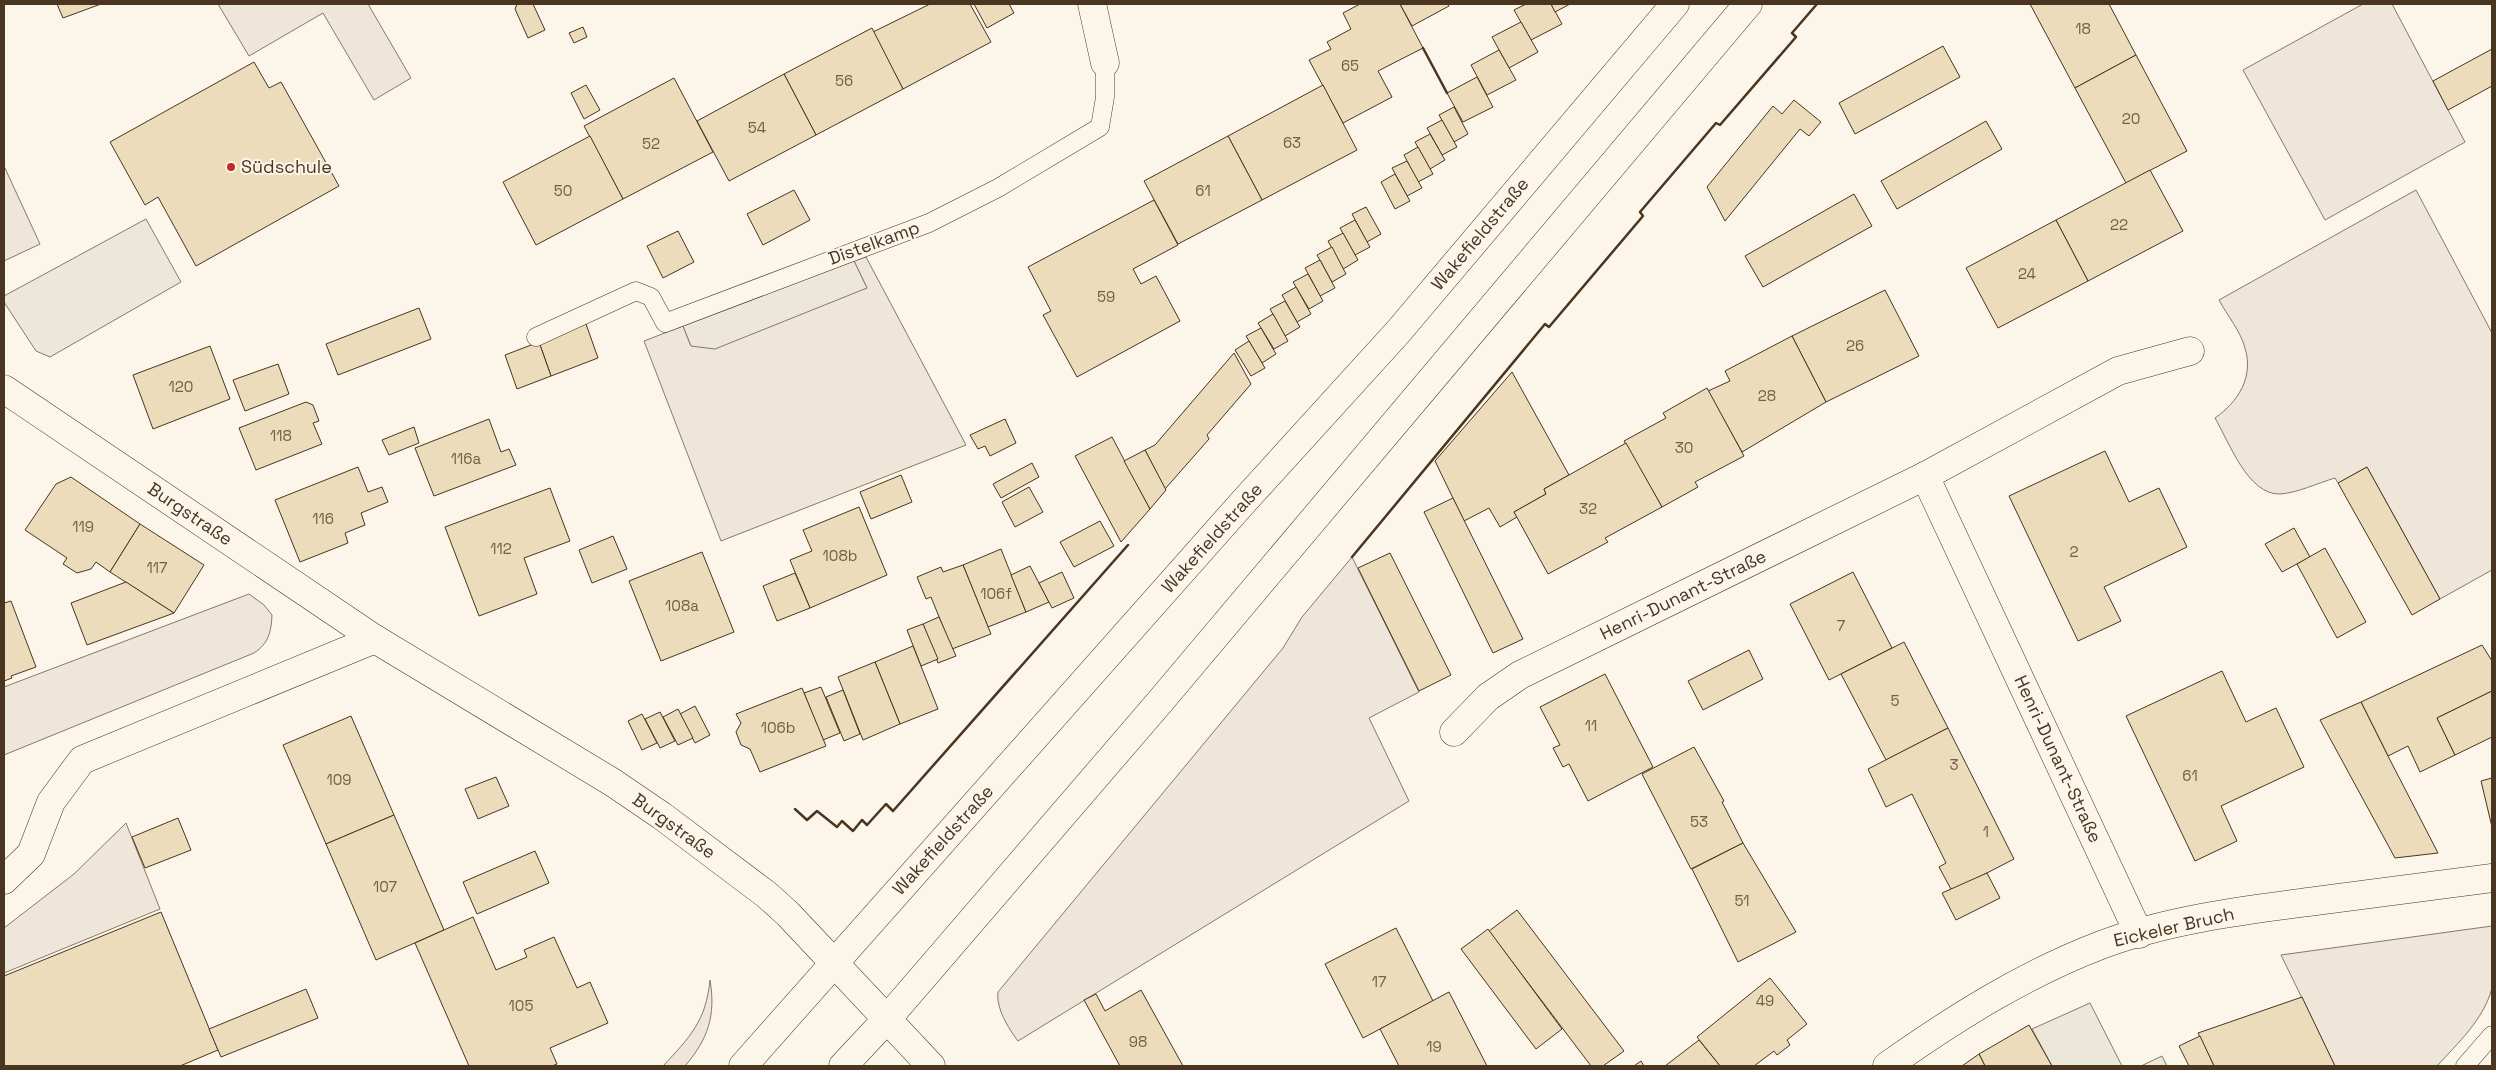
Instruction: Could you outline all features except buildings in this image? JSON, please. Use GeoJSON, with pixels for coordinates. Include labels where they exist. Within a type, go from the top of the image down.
{"type":"FeatureCollection","features":[{"type":"Feature","properties":{"kind":"street","name":"Distelkamp"},"geometry":{"type":"LineString","coordinates":[[1092,4],[1105,63]]}},
{"type":"Feature","properties":{"kind":"street","name":"Wakefieldstraße"},"geometry":{"type":"LineString","coordinates":[[743,1066],[1398,332],[1675,4]]}},
{"type":"Feature","properties":{"kind":"street"},"geometry":{"type":"LineString","coordinates":[[843,1066],[887,1019],[1158,704],[1748,4]]}},
{"type":"Feature","properties":{"kind":"street","name":"Henri-Dunant-Straße"},"geometry":{"type":"LineString","coordinates":[[1454,732],[1488,697],[1520,675],[1925,476],[2118,371],[2190,352]]}},
{"type":"Feature","properties":{"kind":"street","name":"Burgstraße"},"geometry":{"type":"LineString","coordinates":[[4,389],[375,639],[612,782],[662,816],[767,895],[930,1066]]}},
{"type":"Feature","properties":{"kind":"street","name":"Henri-Dunant-Straße"},"geometry":{"type":"LineString","coordinates":[[1925,476],[2140,934]]}},
{"type":"Feature","properties":{"kind":"street"},"geometry":{"type":"LineString","coordinates":[[4,880],[31,854],[51,802],[82,760],[375,639]]}},
{"type":"Feature","properties":{"kind":"street","name":"Eickeler Bruch"},"geometry":{"type":"LineString","coordinates":[[1887,1066],[1941,1028],[2014,984],[2102,945],[2187,921],[2258,909],[2492,878]]}},
{"type":"Feature","properties":{"kind":"lane","name":"Distelkamp"},"geometry":{"type":"LineString","coordinates":[[536,337],[636,291],[651,297],[664,323],[928,224],[998,188],[1100,126],[1105,97],[1105,63]]}},
{"type":"Feature","properties":{"kind":"lane"},"geometry":{"type":"LineString","coordinates":[[2465,1066],[2492,1036]]}},
{"type":"Feature","properties":{"kind":"shaded area"},"geometry":{"type":"Polygon","coordinates":[[[218,4],[368,4],[411,78],[374,100],[323,13],[249,56],[218,4]]]}},
{"type":"Feature","properties":{"kind":"shaded area"},"geometry":{"type":"Polygon","coordinates":[[[2363,4],[2392,4],[2465,142],[2325,220],[2243,70],[2363,4]]]}},
{"type":"Feature","properties":{"kind":"shaded area"},"geometry":{"type":"Polygon","coordinates":[[[4,166],[40,244],[4,261],[4,166]]]}},
{"type":"Feature","properties":{"kind":"shaded area"},"geometry":{"type":"Polygon","coordinates":[[[2416,190],[2492,333],[2492,570],[2440,599],[2367,467],[2338,483],[2335,478],[2287,493],[2269,492],[2258,486],[2249,477],[2233,453],[2215,418],[2237,396],[2246,379],[2247,369],[2243,342],[2219,300],[2416,190]]]}},
{"type":"Feature","properties":{"kind":"shaded area"},"geometry":{"type":"Polygon","coordinates":[[[146,219],[181,282],[50,357],[36,351],[4,302],[4,296],[146,219]]]}},
{"type":"Feature","properties":{"kind":"shaded area"},"geometry":{"type":"Polygon","coordinates":[[[866,257],[966,445],[721,541],[644,341],[683,326],[691,346],[867,288],[854,261],[866,257]]]}},
{"type":"Feature","properties":{"kind":"shaded area"},"geometry":{"type":"Polygon","coordinates":[[[854,261],[867,288],[715,349],[691,346],[683,326],[854,261]]]}},
{"type":"Feature","properties":{"kind":"shaded area"},"geometry":{"type":"Polygon","coordinates":[[[1352,557],[1419,692],[1369,718],[1409,801],[1018,1041],[1001,1011],[998,992],[1283,648],[1302,617],[1352,557]]]}},
{"type":"Feature","properties":{"kind":"shaded area"},"geometry":{"type":"Polygon","coordinates":[[[249,594],[264,605],[272,615],[268,637],[263,645],[254,653],[4,755],[4,687],[249,594]]]}},
{"type":"Feature","properties":{"kind":"shaded area"},"geometry":{"type":"Polygon","coordinates":[[[126,823],[160,909],[4,973],[4,928],[74,874],[126,823]]]}},
{"type":"Feature","properties":{"kind":"shaded area"},"geometry":{"type":"Polygon","coordinates":[[[2492,926],[2494,973],[2488,999],[2477,1020],[2437,1066],[2335,1066],[2281,955],[2492,926]]]}},
{"type":"Feature","properties":{"kind":"shaded area"},"geometry":{"type":"Polygon","coordinates":[[[710,980],[712,1005],[705,1036],[685,1066],[663,1066],[695,1028],[705,1007],[710,980]]]}},
{"type":"Feature","properties":{"kind":"shaded area"},"geometry":{"type":"Polygon","coordinates":[[[2090,1003],[2122,1066],[2052,1066],[2032,1029],[2090,1003]]]}},
{"type":"Feature","properties":{"kind":"shaded area"},"geometry":{"type":"Polygon","coordinates":[[[2162,1056],[2167,1066],[2141,1066],[2162,1056]]]}},
{"type":"Feature","properties":{"kind":"wall"},"geometry":{"type":"LineString","coordinates":[[1352,557],[1545,324],[1549,327],[1643,216],[1640,212],[1716,123],[1720,125],[1796,37],[1792,33],[1817,4]]}},
{"type":"Feature","properties":{"kind":"wall"},"geometry":{"type":"LineString","coordinates":[[1423,48],[1447,93]]}},
{"type":"Feature","properties":{"kind":"wall"},"geometry":{"type":"LineString","coordinates":[[795,809],[807,820],[817,811],[837,827],[842,821],[853,831],[862,820],[867,825],[886,804],[893,811],[1128,545]]}},
{"type":"Feature","properties":{"kind":"place","name":"Südschule"},"geometry":{"type":"Point","coordinates":[231,167]}}]}
